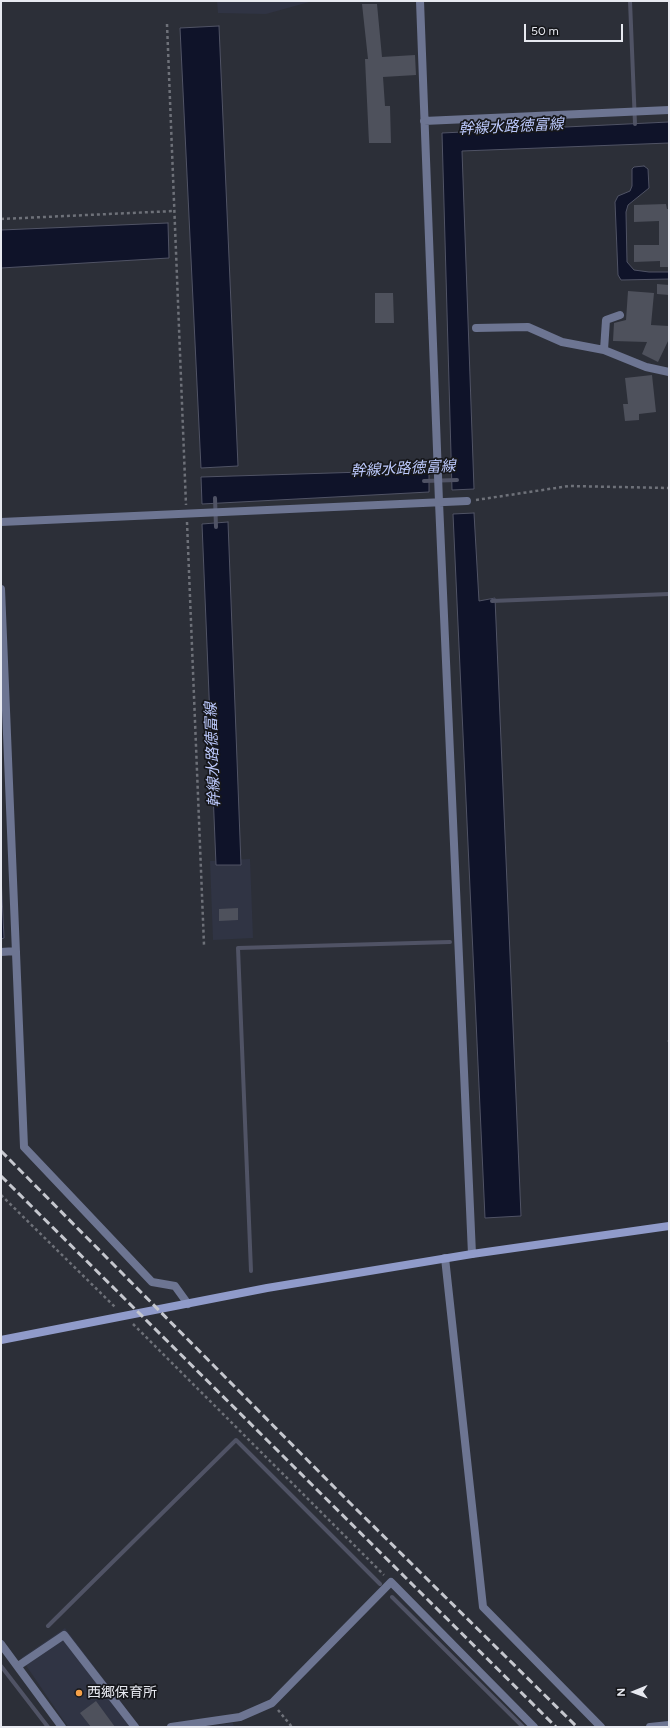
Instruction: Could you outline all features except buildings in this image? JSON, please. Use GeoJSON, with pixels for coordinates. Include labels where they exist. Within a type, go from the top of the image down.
{"type":"FeatureCollection","features":[{"type":"Feature","properties":{"kind":"street"},"geometry":{"type":"LineString","coordinates":[[420,1],[439,502],[472,1254]]}},
{"type":"Feature","properties":{"kind":"street"},"geometry":{"type":"LineString","coordinates":[[424,121],[669,110]]}},
{"type":"Feature","properties":{"kind":"street"},"geometry":{"type":"LineString","coordinates":[[604,350],[606,320],[620,315]]}},
{"type":"Feature","properties":{"kind":"street"},"geometry":{"type":"LineString","coordinates":[[476,328],[528,327],[562,342],[604,350],[646,367],[669,372]]}},
{"type":"Feature","properties":{"kind":"street"},"geometry":{"type":"LineString","coordinates":[[1,522],[467,501]]}},
{"type":"Feature","properties":{"kind":"street"},"geometry":{"type":"LineString","coordinates":[[1,589],[24,1147],[152,1282],[176,1286],[188,1304]]}},
{"type":"Feature","properties":{"kind":"street"},"geometry":{"type":"LineString","coordinates":[[1,952],[16,952]]}},
{"type":"Feature","properties":{"kind":"street"},"geometry":{"type":"LineString","coordinates":[[1,1340],[267,1288],[445,1258],[669,1226]]}},
{"type":"Feature","properties":{"kind":"street"},"geometry":{"type":"LineString","coordinates":[[445,1258],[483,1607],[601,1727]]}},
{"type":"Feature","properties":{"kind":"street"},"geometry":{"type":"LineString","coordinates":[[171,1727],[240,1717],[272,1703],[391,1582],[534,1727]]}},
{"type":"Feature","properties":{"kind":"street"},"geometry":{"type":"LineString","coordinates":[[18,1666],[64,1635],[135,1727]]}},
{"type":"Feature","properties":{"kind":"street"},"geometry":{"type":"LineString","coordinates":[[1,1644],[62,1727]]}},
{"type":"Feature","properties":{"kind":"street"},"geometry":{"type":"LineString","coordinates":[[650,1727],[669,1725]]}},
{"type":"Feature","properties":{"kind":"path"},"geometry":{"type":"LineString","coordinates":[[167,24],[204,945]]}},
{"type":"Feature","properties":{"kind":"path"},"geometry":{"type":"LineString","coordinates":[[1,218],[174,211]]}},
{"type":"Feature","properties":{"kind":"path"},"geometry":{"type":"LineString","coordinates":[[467,501],[569,486],[669,488]]}},
{"type":"Feature","properties":{"kind":"path"},"geometry":{"type":"LineString","coordinates":[[1,1195],[125,1316],[391,1582]]}},
{"type":"Feature","properties":{"kind":"path"},"geometry":{"type":"LineString","coordinates":[[272,1703],[292,1727]]}},
{"type":"Feature","properties":{"kind":"shaded area"},"geometry":{"type":"Polygon","coordinates":[[[217,1],[313,1],[266,14],[218,13],[217,1]]]}},
{"type":"Feature","properties":{"kind":"shaded area"},"geometry":{"type":"Polygon","coordinates":[[[250,859],[253,938],[213,940],[210,861],[250,859]]]}},
{"type":"Feature","properties":{"kind":"shaded area","name":"西郷保育所"},"geometry":{"type":"Polygon","coordinates":[[[65,1628],[140,1727],[68,1727],[21,1658],[65,1628]]]}},
{"type":"Feature","properties":{"kind":"shaded area"},"geometry":{"type":"Polygon","coordinates":[[[233,1723],[234,1727],[203,1727],[233,1723]]]}},
{"type":"Feature","properties":{"kind":"water"},"geometry":{"type":"Polygon","coordinates":[[[219,26],[238,466],[201,468],[180,28],[219,26]]]}},
{"type":"Feature","properties":{"kind":"water"},"geometry":{"type":"Polygon","coordinates":[[[669,122],[669,143],[462,151],[474,489],[452,490],[442,133],[669,122]]]}},
{"type":"Feature","properties":{"kind":"water"},"geometry":{"type":"Polygon","coordinates":[[[644,166],[648,169],[649,188],[628,205],[626,212],[627,262],[634,270],[669,272],[669,279],[621,280],[618,275],[615,202],[618,196],[630,191],[632,186],[632,169],[634,167],[644,166]]]}},
{"type":"Feature","properties":{"kind":"water"},"geometry":{"type":"Polygon","coordinates":[[[168,223],[169,258],[1,268],[1,230],[168,223]]]}},
{"type":"Feature","properties":{"kind":"water"},"geometry":{"type":"Polygon","coordinates":[[[429,470],[429,492],[202,504],[201,477],[429,470]]]}},
{"type":"Feature","properties":{"kind":"water"},"geometry":{"type":"Polygon","coordinates":[[[474,513],[479,601],[495,598],[521,1216],[485,1218],[453,514],[474,513]]]}},
{"type":"Feature","properties":{"kind":"water"},"geometry":{"type":"Polygon","coordinates":[[[228,522],[241,865],[216,865],[202,524],[228,522]]]}},
{"type":"Feature","properties":{"kind":"water"},"geometry":{"type":"Polygon","coordinates":[[[1,875],[4,938],[1,939],[1,875]]]}},
{"type":"Feature","properties":{"kind":"waterway"},"geometry":{"type":"LineString","coordinates":[[630,1],[635,124]]}},
{"type":"Feature","properties":{"kind":"waterway","name":"幹線水路徳富線"},"geometry":{"type":"LineString","coordinates":[[424,481],[457,480]]}},
{"type":"Feature","properties":{"kind":"waterway","name":"幹線水路徳富線"},"geometry":{"type":"LineString","coordinates":[[215,498],[216,527]]}},
{"type":"Feature","properties":{"kind":"waterway"},"geometry":{"type":"LineString","coordinates":[[492,601],[669,594]]}},
{"type":"Feature","properties":{"kind":"waterway"},"geometry":{"type":"LineString","coordinates":[[251,1271],[238,948],[450,942]]}},
{"type":"Feature","properties":{"kind":"waterway"},"geometry":{"type":"LineString","coordinates":[[48,1626],[236,1440],[380,1584]]}},
{"type":"Feature","properties":{"kind":"waterway"},"geometry":{"type":"LineString","coordinates":[[392,1597],[523,1727]]}},
{"type":"Feature","properties":{"kind":"waterway"},"geometry":{"type":"LineString","coordinates":[[1,1666],[48,1727]]}},
{"type":"Feature","properties":{"kind":"railway"},"geometry":{"type":"LineString","coordinates":[[1,1151],[349,1502],[577,1727]]}},
{"type":"Feature","properties":{"kind":"railway"},"geometry":{"type":"LineString","coordinates":[[1,1176],[556,1727]]}},
{"type":"Feature","properties":{"kind":"place","name":"西郷保育所"},"geometry":{"type":"Point","coordinates":[79,1693]}}]}
